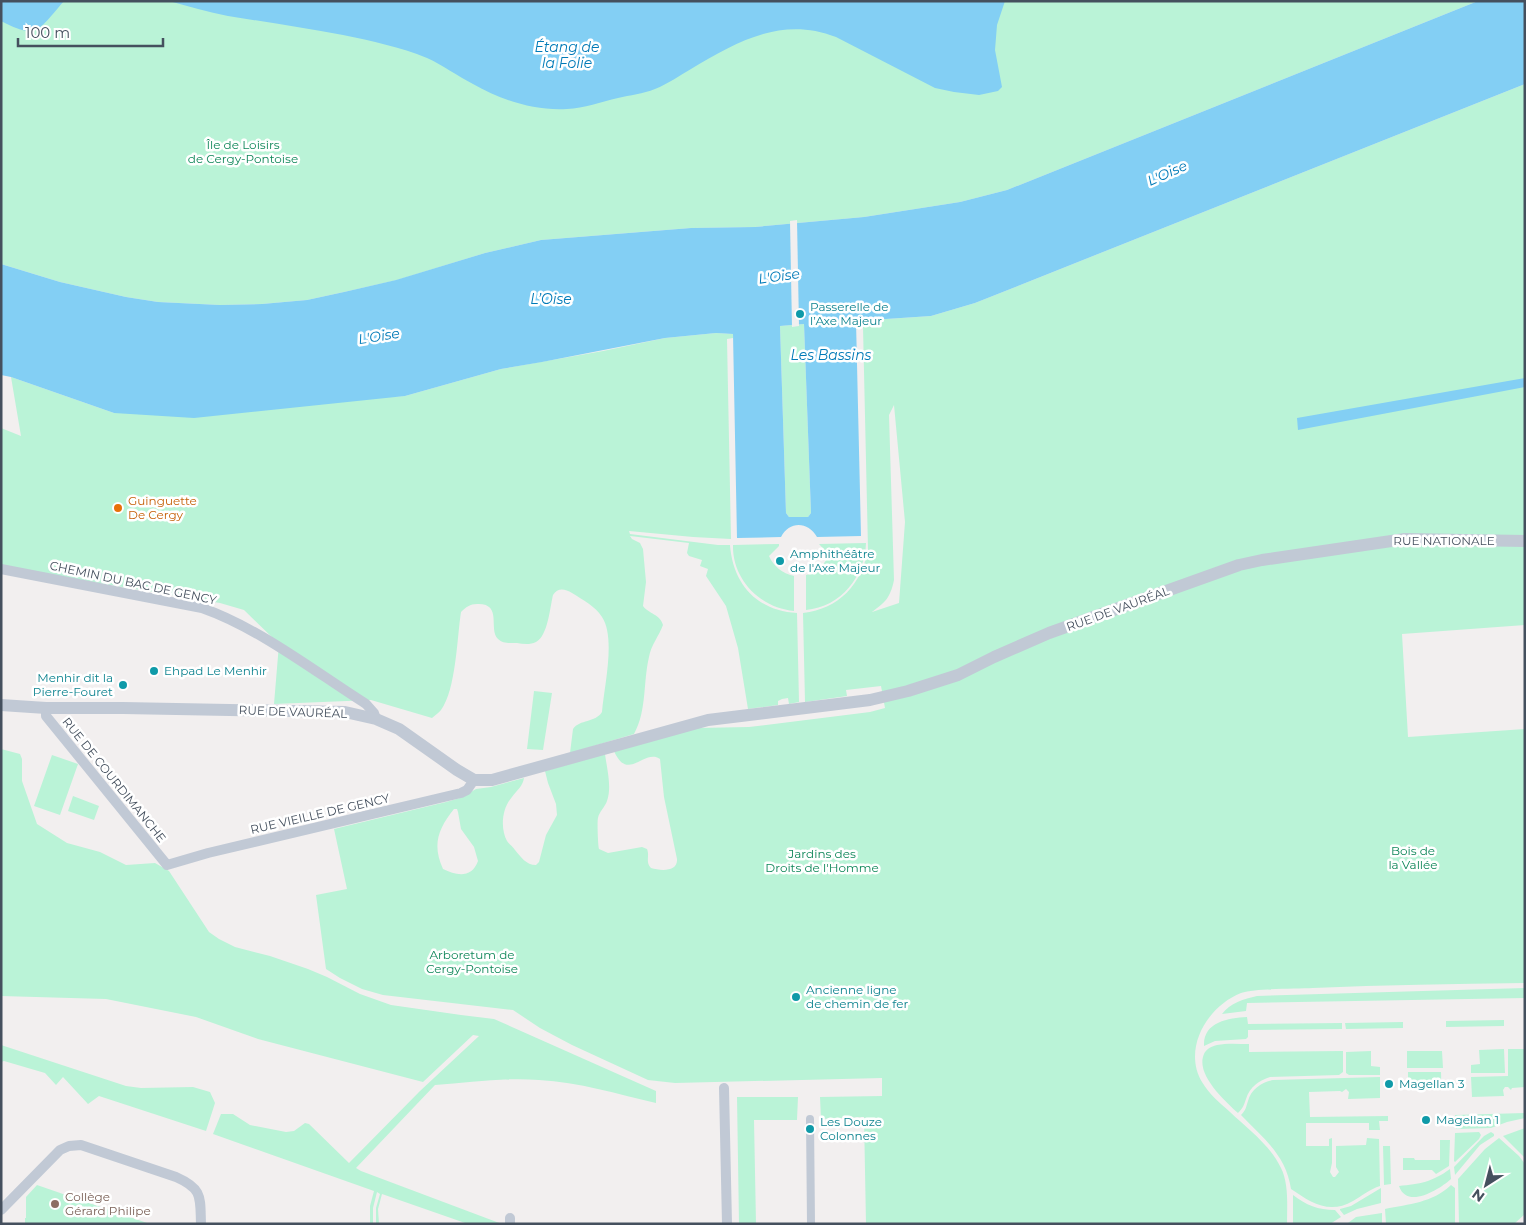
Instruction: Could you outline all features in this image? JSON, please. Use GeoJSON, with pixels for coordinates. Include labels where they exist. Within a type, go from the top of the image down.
{"type":"FeatureCollection","features":[{"type":"Feature","properties":{"kind":"street","name":"RUE NATIONALE"},"geometry":{"type":"LineString","coordinates":[[1335,550],[1405,539],[1525,541]]}},
{"type":"Feature","properties":{"kind":"street","name":"RUE DE VAURÉAL"},"geometry":{"type":"LineString","coordinates":[[1,705],[46,708],[345,712],[376,719],[399,729],[474,780],[492,780],[708,720],[870,700],[908,691],[958,675],[994,657],[1050,634],[1220,571],[1262,560],[1335,550]]}},
{"type":"Feature","properties":{"kind":"street","name":"CHEMIN DU BAC DE GENCY"},"geometry":{"type":"LineString","coordinates":[[1,569],[202,608],[220,614],[258,634],[366,704],[376,719]]}},
{"type":"Feature","properties":{"kind":"street","name":"RUE DE COURDIMANCHE"},"geometry":{"type":"LineString","coordinates":[[46,708],[46,716],[167,865]]}},
{"type":"Feature","properties":{"kind":"street","name":"RUE VIEILLE DE GENCY"},"geometry":{"type":"LineString","coordinates":[[167,865],[208,853],[461,793],[467,790],[474,780]]}},
{"type":"Feature","properties":{"kind":"street"},"geometry":{"type":"LineString","coordinates":[[724,1088],[727,1224]]}},
{"type":"Feature","properties":{"kind":"street"},"geometry":{"type":"LineString","coordinates":[[810,1119],[811,1224]]}},
{"type":"Feature","properties":{"kind":"street"},"geometry":{"type":"LineString","coordinates":[[1,1210],[60,1150],[74,1145],[81,1145],[152,1168],[190,1183],[198,1192],[200,1199],[201,1224]]}},
{"type":"Feature","properties":{"kind":"green space","name":"Île de Loisirs de Cergy-Pontoise"},"geometry":{"type":"Polygon","coordinates":[[[1,1],[1478,1],[1007,190],[960,202],[864,217],[755,227],[691,228],[541,240],[485,253],[397,280],[307,300],[220,305],[158,302],[126,297],[60,282],[1,264],[1,1]]]}},
{"type":"Feature","properties":{"kind":"green space"},"geometry":{"type":"Polygon","coordinates":[[[1525,84],[1525,625],[1402,634],[1408,737],[1525,729],[1525,983],[1256,990],[1241,993],[1229,999],[1218,1008],[1209,1018],[1197,1042],[1195,1056],[1197,1069],[1202,1082],[1211,1094],[1258,1138],[1271,1152],[1281,1168],[1284,1174],[1287,1195],[1287,1224],[866,1224],[864,1117],[821,1119],[820,1097],[882,1096],[882,1078],[675,1083],[648,1080],[572,1045],[540,1028],[513,1010],[383,995],[362,989],[326,969],[316,895],[347,889],[334,829],[446,802],[460,798],[476,789],[524,778],[521,786],[506,807],[503,818],[503,830],[507,841],[522,858],[529,864],[536,865],[539,862],[546,835],[557,815],[556,804],[545,771],[605,754],[609,790],[607,801],[598,818],[599,849],[608,853],[642,847],[647,849],[648,863],[651,868],[668,870],[675,866],[677,859],[664,797],[660,759],[648,758],[630,765],[619,760],[614,751],[697,728],[749,727],[870,712],[885,708],[881,686],[846,690],[847,696],[805,702],[803,613],[816,611],[828,606],[847,593],[860,573],[868,549],[863,327],[856,327],[856,321],[931,316],[975,303],[1525,84]],[[894,405],[889,415],[894,580],[891,592],[872,612],[899,603],[905,522],[894,405]],[[454,809],[444,823],[438,838],[438,852],[443,869],[464,874],[472,870],[478,861],[474,847],[461,829],[457,809],[454,809]]]}},
{"type":"Feature","properties":{"kind":"green space"},"geometry":{"type":"Polygon","coordinates":[[[804,324],[811,513],[808,517],[789,517],[786,513],[780,326],[804,324]]]}},
{"type":"Feature","properties":{"kind":"green space"},"geometry":{"type":"Polygon","coordinates":[[[716,333],[733,334],[733,338],[727,339],[731,539],[629,531],[630,534],[730,545],[736,572],[750,593],[770,607],[797,613],[799,702],[789,704],[788,698],[778,701],[778,705],[748,709],[738,648],[726,606],[706,576],[708,569],[700,566],[702,560],[689,556],[687,553],[689,543],[630,536],[640,543],[643,549],[646,582],[643,606],[657,616],[663,625],[650,653],[641,716],[634,734],[570,753],[573,729],[596,718],[602,712],[609,650],[606,626],[602,617],[596,610],[567,590],[559,590],[553,595],[546,628],[540,639],[531,644],[507,643],[498,639],[495,635],[492,612],[485,605],[472,605],[463,610],[461,612],[450,690],[441,710],[432,718],[371,700],[274,704],[279,644],[244,610],[220,603],[1,567],[1,428],[21,436],[11,377],[114,413],[405,396],[501,369],[665,338],[716,333]]]}},
{"type":"Feature","properties":{"kind":"green space"},"geometry":{"type":"Polygon","coordinates":[[[866,543],[861,567],[849,588],[830,603],[819,608],[806,610],[806,575],[820,568],[829,555],[819,544],[866,543]]]}},
{"type":"Feature","properties":{"kind":"green space"},"geometry":{"type":"Polygon","coordinates":[[[779,544],[769,556],[779,569],[794,576],[794,611],[770,604],[750,590],[737,569],[734,557],[733,545],[779,544]]]}},
{"type":"Feature","properties":{"kind":"green space"},"geometry":{"type":"Polygon","coordinates":[[[534,691],[552,693],[543,750],[527,749],[534,691]]]}},
{"type":"Feature","properties":{"kind":"green space"},"geometry":{"type":"Polygon","coordinates":[[[1,749],[20,754],[22,759],[22,781],[37,824],[67,843],[100,852],[126,865],[155,863],[169,871],[209,932],[219,939],[235,947],[308,969],[360,994],[391,1005],[494,1019],[656,1091],[656,1103],[554,1081],[513,1079],[435,1085],[356,1168],[502,1224],[468,1224],[382,1194],[378,1209],[379,1224],[376,1224],[376,1208],[380,1194],[377,1192],[373,1208],[373,1224],[370,1224],[370,1206],[374,1191],[213,1134],[221,1114],[233,1114],[250,1125],[286,1132],[294,1131],[305,1123],[309,1124],[349,1163],[420,1091],[479,1036],[473,1035],[423,1082],[258,1039],[196,1017],[106,999],[1,996],[1,749]]]}},
{"type":"Feature","properties":{"kind":"green space"},"geometry":{"type":"Polygon","coordinates":[[[52,755],[78,764],[60,815],[34,806],[52,755]]]}},
{"type":"Feature","properties":{"kind":"green space"},"geometry":{"type":"Polygon","coordinates":[[[73,796],[99,806],[94,820],[68,811],[73,796]]]}},
{"type":"Feature","properties":{"kind":"green space"},"geometry":{"type":"Polygon","coordinates":[[[1525,988],[1525,998],[1247,1003],[1246,1011],[1222,1014],[1233,1004],[1257,996],[1525,988]]]}},
{"type":"Feature","properties":{"kind":"green space"},"geometry":{"type":"Polygon","coordinates":[[[1247,1017],[1248,1024],[1342,1023],[1342,1029],[1248,1030],[1248,1037],[1246,1039],[1215,1041],[1204,1046],[1205,1038],[1212,1027],[1225,1020],[1247,1017]]]}},
{"type":"Feature","properties":{"kind":"green space"},"geometry":{"type":"Polygon","coordinates":[[[1504,1020],[1504,1026],[1446,1027],[1446,1021],[1504,1020]]]}},
{"type":"Feature","properties":{"kind":"green space"},"geometry":{"type":"Polygon","coordinates":[[[1403,1022],[1403,1028],[1346,1029],[1345,1023],[1403,1022]]]}},
{"type":"Feature","properties":{"kind":"green space"},"geometry":{"type":"Polygon","coordinates":[[[1249,1044],[1249,1052],[1343,1051],[1343,1072],[1339,1075],[1270,1077],[1252,1087],[1238,1113],[1226,1102],[1207,1078],[1202,1062],[1205,1052],[1213,1046],[1249,1044]]]}},
{"type":"Feature","properties":{"kind":"green space"},"geometry":{"type":"Polygon","coordinates":[[[1,1045],[126,1086],[141,1088],[193,1087],[210,1092],[215,1103],[206,1131],[99,1096],[88,1104],[63,1077],[56,1085],[45,1073],[4,1061],[1,1062],[1,1045]]]}},
{"type":"Feature","properties":{"kind":"green space"},"geometry":{"type":"Polygon","coordinates":[[[1504,1049],[1505,1073],[1471,1073],[1471,1065],[1480,1064],[1479,1050],[1504,1049]]]}},
{"type":"Feature","properties":{"kind":"green space"},"geometry":{"type":"Polygon","coordinates":[[[1508,1049],[1525,1049],[1525,1087],[1512,1088],[1511,1090],[1505,1087],[1503,1090],[1504,1096],[1472,1097],[1471,1077],[1508,1076],[1508,1049]]]}},
{"type":"Feature","properties":{"kind":"green space"},"geometry":{"type":"Polygon","coordinates":[[[1371,1051],[1371,1066],[1380,1067],[1380,1075],[1349,1075],[1346,1073],[1346,1052],[1371,1051]]]}},
{"type":"Feature","properties":{"kind":"green space"},"geometry":{"type":"Polygon","coordinates":[[[1407,1051],[1442,1051],[1443,1068],[1407,1068],[1407,1051]]]}},
{"type":"Feature","properties":{"kind":"green space"},"geometry":{"type":"Polygon","coordinates":[[[1408,1072],[1441,1072],[1441,1081],[1435,1087],[1418,1087],[1413,1085],[1408,1079],[1408,1072]]]}},
{"type":"Feature","properties":{"kind":"green space"},"geometry":{"type":"Polygon","coordinates":[[[1380,1077],[1380,1098],[1348,1099],[1349,1092],[1346,1089],[1342,1092],[1309,1092],[1310,1117],[1388,1116],[1388,1121],[1379,1121],[1380,1130],[1369,1130],[1369,1123],[1306,1123],[1306,1146],[1329,1146],[1329,1139],[1332,1138],[1330,1172],[1333,1177],[1339,1172],[1336,1167],[1336,1146],[1366,1145],[1367,1138],[1379,1139],[1380,1186],[1344,1205],[1328,1207],[1320,1205],[1291,1189],[1284,1166],[1273,1148],[1241,1115],[1254,1090],[1261,1084],[1269,1081],[1380,1077]]]}},
{"type":"Feature","properties":{"kind":"green space"},"geometry":{"type":"Polygon","coordinates":[[[737,1097],[798,1097],[797,1120],[754,1120],[756,1224],[739,1224],[737,1097]]]}},
{"type":"Feature","properties":{"kind":"green space"},"geometry":{"type":"Polygon","coordinates":[[[1525,1113],[1525,1118],[1491,1128],[1456,1129],[1455,1115],[1525,1113]]]}},
{"type":"Feature","properties":{"kind":"green space"},"geometry":{"type":"Polygon","coordinates":[[[1525,1128],[1525,1158],[1503,1136],[1525,1128]]]}},
{"type":"Feature","properties":{"kind":"green space"},"geometry":{"type":"Polygon","coordinates":[[[1479,1132],[1481,1135],[1479,1139],[1455,1162],[1455,1133],[1479,1132]]]}},
{"type":"Feature","properties":{"kind":"green space"},"geometry":{"type":"Polygon","coordinates":[[[1491,1132],[1494,1136],[1480,1145],[1455,1175],[1454,1167],[1484,1136],[1491,1132]]]}},
{"type":"Feature","properties":{"kind":"green space"},"geometry":{"type":"Polygon","coordinates":[[[1499,1138],[1525,1164],[1525,1214],[1514,1224],[1459,1224],[1458,1179],[1485,1149],[1499,1138]]]}},
{"type":"Feature","properties":{"kind":"green space"},"geometry":{"type":"Polygon","coordinates":[[[1440,1140],[1450,1140],[1449,1166],[1436,1174],[1432,1170],[1403,1170],[1403,1158],[1440,1160],[1440,1140]]]}},
{"type":"Feature","properties":{"kind":"green space"},"geometry":{"type":"Polygon","coordinates":[[[1383,1146],[1390,1146],[1391,1184],[1384,1185],[1383,1146]]]}},
{"type":"Feature","properties":{"kind":"green space"},"geometry":{"type":"Polygon","coordinates":[[[1450,1169],[1451,1179],[1439,1188],[1424,1195],[1409,1196],[1403,1193],[1399,1186],[1426,1182],[1450,1169]]]}},
{"type":"Feature","properties":{"kind":"green space","name":"Collège Gérard Philipe"},"geometry":{"type":"Polygon","coordinates":[[[37,1185],[150,1224],[25,1224],[26,1197],[37,1185]]]}},
{"type":"Feature","properties":{"kind":"green space"},"geometry":{"type":"Polygon","coordinates":[[[1451,1185],[1455,1188],[1455,1224],[1386,1224],[1385,1209],[1428,1199],[1436,1196],[1451,1185]]]}},
{"type":"Feature","properties":{"kind":"green space"},"geometry":{"type":"Polygon","coordinates":[[[1381,1188],[1381,1203],[1357,1209],[1344,1215],[1340,1210],[1351,1206],[1381,1188]]]}},
{"type":"Feature","properties":{"kind":"green space"},"geometry":{"type":"Polygon","coordinates":[[[1293,1195],[1312,1206],[1335,1210],[1341,1217],[1330,1224],[1293,1224],[1293,1195]]]}},
{"type":"Feature","properties":{"kind":"green space"},"geometry":{"type":"Polygon","coordinates":[[[1382,1213],[1382,1224],[1348,1223],[1356,1217],[1382,1213]]]}},
{"type":"Feature","properties":{"kind":"water"},"geometry":{"type":"Polygon","coordinates":[[[1,1],[64,1],[43,24],[31,31],[13,27],[1,21],[1,1]]]}},
{"type":"Feature","properties":{"kind":"water","name":"Étang de la Folie"},"geometry":{"type":"Polygon","coordinates":[[[169,1],[1005,1],[997,25],[995,50],[1002,87],[998,91],[979,95],[935,88],[836,37],[816,31],[797,29],[761,35],[743,41],[665,85],[650,91],[580,107],[567,109],[542,108],[518,103],[495,95],[433,61],[396,47],[300,27],[228,16],[169,1]]]}},
{"type":"Feature","properties":{"kind":"water","name":"L’Oise"},"geometry":{"type":"Polygon","coordinates":[[[1478,1],[1525,1],[1525,84],[975,303],[931,316],[856,321],[861,536],[817,537],[809,528],[799,525],[789,528],[781,537],[737,538],[733,334],[716,333],[665,338],[501,369],[405,396],[194,418],[114,413],[1,375],[1,264],[60,282],[158,302],[220,305],[262,304],[307,300],[344,292],[396,280],[485,253],[541,240],[691,228],[755,227],[864,217],[960,202],[1007,190],[1478,1]],[[804,324],[780,326],[786,513],[789,517],[808,517],[811,513],[804,324]]]}},
{"type":"Feature","properties":{"kind":"water"},"geometry":{"type":"Polygon","coordinates":[[[1525,378],[1525,387],[1298,430],[1297,418],[1525,378]]]}},
{"type":"Feature","properties":{"kind":"pier"},"geometry":{"type":"Polygon","coordinates":[[[797,220],[799,326],[792,327],[790,221],[797,220]]]}},
{"type":"Feature","properties":{"kind":"place","name":"Passerelle de l’Axe Majeur"},"geometry":{"type":"Point","coordinates":[800,314]}},
{"type":"Feature","properties":{"kind":"place","name":"Guinguette De Cergy"},"geometry":{"type":"Point","coordinates":[118,508]}},
{"type":"Feature","properties":{"kind":"place","name":"Amphithéâtre de l'Axe Majeur"},"geometry":{"type":"Point","coordinates":[780,561]}},
{"type":"Feature","properties":{"kind":"place","name":"Ehpad Le Menhir"},"geometry":{"type":"Point","coordinates":[154,671]}},
{"type":"Feature","properties":{"kind":"place","name":"Menhir dit la Pierre-Fouret"},"geometry":{"type":"Point","coordinates":[123,685]}},
{"type":"Feature","properties":{"kind":"place","name":"Ancienne ligne de chemin de fer"},"geometry":{"type":"Point","coordinates":[796,997]}},
{"type":"Feature","properties":{"kind":"place","name":"Magellan 3"},"geometry":{"type":"Point","coordinates":[1389,1084]}},
{"type":"Feature","properties":{"kind":"place","name":"Magellan 1"},"geometry":{"type":"Point","coordinates":[1426,1120]}},
{"type":"Feature","properties":{"kind":"place","name":"Les Douze Colonnes"},"geometry":{"type":"Point","coordinates":[810,1129]}},
{"type":"Feature","properties":{"kind":"place","name":"Collège Gérard Philipe"},"geometry":{"type":"Point","coordinates":[55,1204]}},
{"type":"Feature","properties":{"kind":"water label","name":"L'Oise"},"geometry":{"type":"Point","coordinates":[1167,173]}},
{"type":"Feature","properties":{"kind":"water label","name":"L'Oise"},"geometry":{"type":"Point","coordinates":[779,276]}},
{"type":"Feature","properties":{"kind":"water label","name":"L'Oise"},"geometry":{"type":"Point","coordinates":[379,336]}},
{"type":"Feature","properties":{"kind":"water label","name":"Les Bassins"},"geometry":{"type":"Point","coordinates":[831,355]}},
{"type":"Feature","properties":{"kind":"park label","name":"Bois de la Vallée"},"geometry":{"type":"Point","coordinates":[1413,858]}},
{"type":"Feature","properties":{"kind":"park label","name":"Jardins des Droits de l'Homme"},"geometry":{"type":"Point","coordinates":[822,861]}},
{"type":"Feature","properties":{"kind":"park label","name":"Arboretum de Cergy‐Pontoise"},"geometry":{"type":"Point","coordinates":[472,962]}}]}
